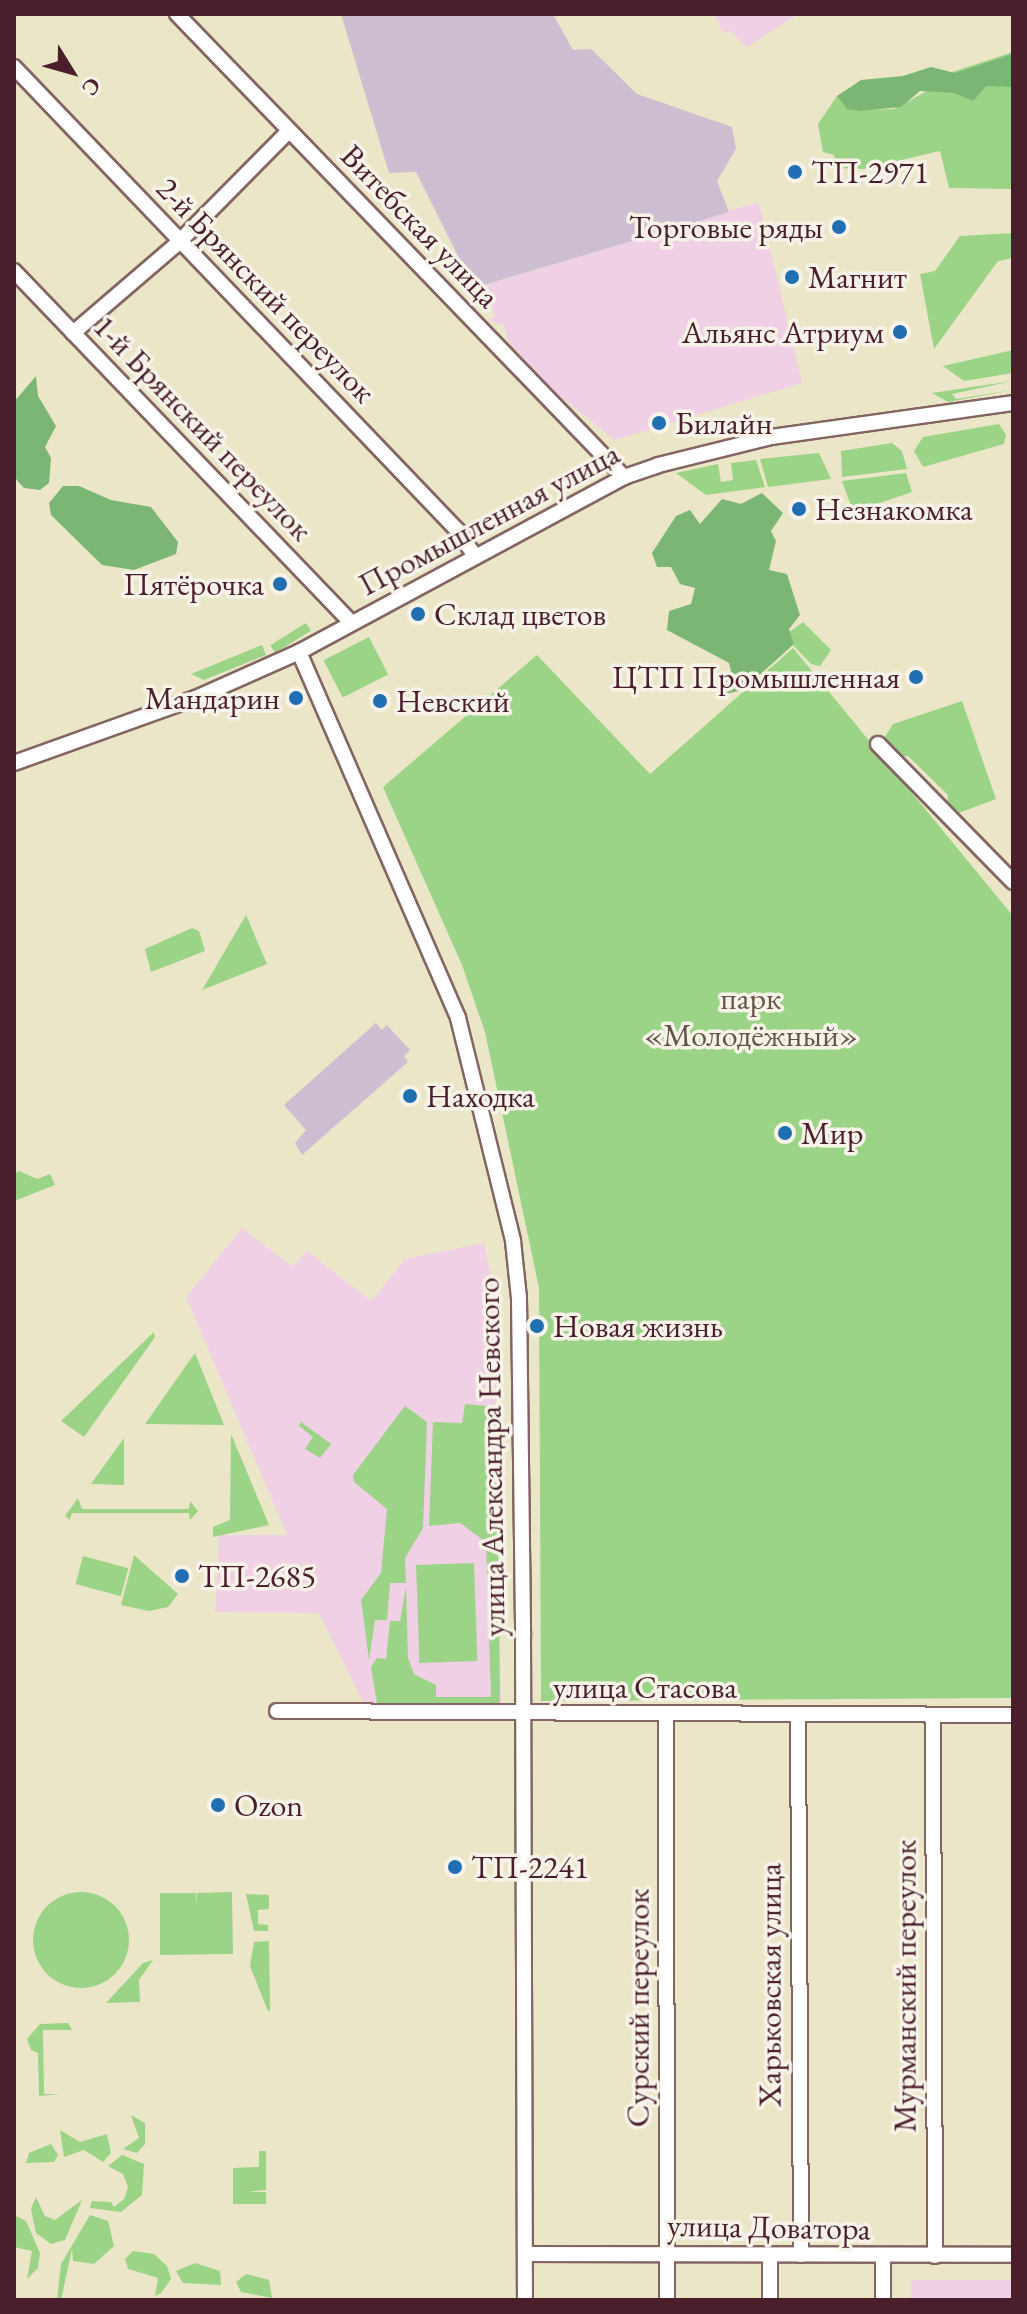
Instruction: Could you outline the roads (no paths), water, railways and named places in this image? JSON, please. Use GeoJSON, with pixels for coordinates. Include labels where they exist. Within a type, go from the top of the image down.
{"type":"FeatureCollection","features":[{"type":"Feature","properties":{"kind":"street","name":"Витебская улица"},"geometry":{"type":"LineString","coordinates":[[177,14],[624,477]]}},
{"type":"Feature","properties":{"kind":"street","name":"2-й Брянский переулок"},"geometry":{"type":"LineString","coordinates":[[14,67],[426,497],[475,556]]}},
{"type":"Feature","properties":{"kind":"street"},"geometry":{"type":"LineString","coordinates":[[73,333],[179,242],[289,131]]}},
{"type":"Feature","properties":{"kind":"street","name":"1-й Брянский переулок"},"geometry":{"type":"LineString","coordinates":[[14,271],[352,623]]}},
{"type":"Feature","properties":{"kind":"street","name":"Промышленная улица"},"geometry":{"type":"LineString","coordinates":[[14,763],[198,697],[299,652],[624,477],[771,437],[1013,403]]}},
{"type":"Feature","properties":{"kind":"street","name":"улица Александра Невского"},"geometry":{"type":"LineString","coordinates":[[299,652],[458,1018],[513,1241],[519,1298],[524,1715],[525,2300]]}},
{"type":"Feature","properties":{"kind":"street"},"geometry":{"type":"LineString","coordinates":[[878,744],[1013,882]]}},
{"type":"Feature","properties":{"kind":"street","name":"улица Стасова"},"geometry":{"type":"LineString","coordinates":[[277,1711],[524,1715],[1013,1715]]}},
{"type":"Feature","properties":{"kind":"street","name":"Сурский переулок"},"geometry":{"type":"LineString","coordinates":[[666,1715],[667,2300]]}},
{"type":"Feature","properties":{"kind":"street","name":"Харьковская улица"},"geometry":{"type":"LineString","coordinates":[[798,1715],[801,2255]]}},
{"type":"Feature","properties":{"kind":"street","name":"Мурманский переулок"},"geometry":{"type":"LineString","coordinates":[[933,1715],[935,2256]]}},
{"type":"Feature","properties":{"kind":"street","name":"улица Доватора"},"geometry":{"type":"LineString","coordinates":[[525,2254],[1013,2255]]}},
{"type":"Feature","properties":{"kind":"street"},"geometry":{"type":"LineString","coordinates":[[770,2256],[770,2300]]}},
{"type":"Feature","properties":{"kind":"street"},"geometry":{"type":"LineString","coordinates":[[883,2256],[883,2300]]}},
{"type":"Feature","properties":{"kind":"place","name":"ТП-2971"},"geometry":{"type":"Point","coordinates":[795,172]}},
{"type":"Feature","properties":{"kind":"place","name":"Торговые ряды"},"geometry":{"type":"Point","coordinates":[839,227]}},
{"type":"Feature","properties":{"kind":"place","name":"Магнит"},"geometry":{"type":"Point","coordinates":[792,277]}},
{"type":"Feature","properties":{"kind":"place","name":"Альянс Атриум"},"geometry":{"type":"Point","coordinates":[900,332]}},
{"type":"Feature","properties":{"kind":"place","name":"Билайн"},"geometry":{"type":"Point","coordinates":[659,423]}},
{"type":"Feature","properties":{"kind":"place","name":"Незнакомка"},"geometry":{"type":"Point","coordinates":[799,509]}},
{"type":"Feature","properties":{"kind":"place","name":"Пятёрочка"},"geometry":{"type":"Point","coordinates":[280,584]}},
{"type":"Feature","properties":{"kind":"place","name":"Склад цветов"},"geometry":{"type":"Point","coordinates":[418,614]}},
{"type":"Feature","properties":{"kind":"place","name":"ЦТП Промышленная"},"geometry":{"type":"Point","coordinates":[916,677]}},
{"type":"Feature","properties":{"kind":"place","name":"Мандарин"},"geometry":{"type":"Point","coordinates":[296,698]}},
{"type":"Feature","properties":{"kind":"place","name":"Невский"},"geometry":{"type":"Point","coordinates":[380,701]}},
{"type":"Feature","properties":{"kind":"place","name":"Находка"},"geometry":{"type":"Point","coordinates":[410,1096]}},
{"type":"Feature","properties":{"kind":"place","name":"Мир"},"geometry":{"type":"Point","coordinates":[785,1133]}},
{"type":"Feature","properties":{"kind":"place","name":"Новая жизнь"},"geometry":{"type":"Point","coordinates":[537,1326]}},
{"type":"Feature","properties":{"kind":"place","name":"ТП-2685"},"geometry":{"type":"Point","coordinates":[182,1576]}},
{"type":"Feature","properties":{"kind":"place","name":"Ozon"},"geometry":{"type":"Point","coordinates":[218,1805]}},
{"type":"Feature","properties":{"kind":"place","name":"ТП-2241"},"geometry":{"type":"Point","coordinates":[455,1867]}},
{"type":"Feature","properties":{"kind":"park label","name":"парк «Молодёжный»"},"geometry":{"type":"Point","coordinates":[751,1018]}}]}
